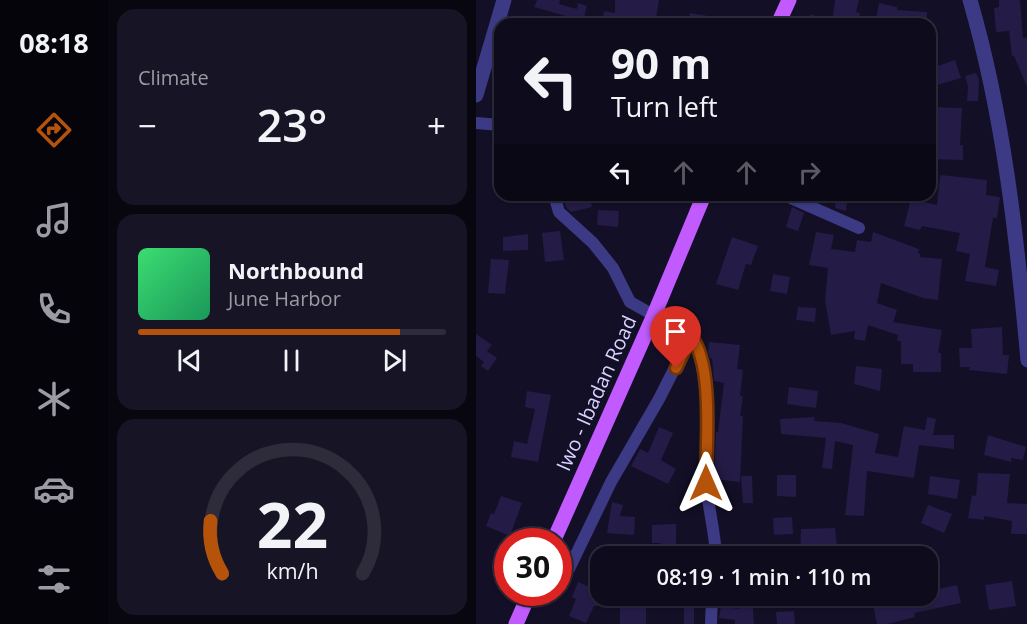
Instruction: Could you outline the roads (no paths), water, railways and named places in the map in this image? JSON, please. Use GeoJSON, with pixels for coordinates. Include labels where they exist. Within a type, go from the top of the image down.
{"type":"FeatureCollection","features":[{"type":"Feature","properties":{"kind":"main road"},"geometry":{"type":"LineString","coordinates":[[782,18],[789,0]]}},
{"type":"Feature","properties":{"kind":"main road","name":"Iwo - Ibadan Road"},"geometry":{"type":"LineString","coordinates":[[559,528],[654,315],[702,201]]}},
{"type":"Feature","properties":{"kind":"main road"},"geometry":{"type":"LineString","coordinates":[[516,624],[524,606]]}},
{"type":"Feature","properties":{"kind":"street"},"geometry":{"type":"LineString","coordinates":[[499,18],[504,0]]}},
{"type":"Feature","properties":{"kind":"street"},"geometry":{"type":"LineString","coordinates":[[971,0],[999,118],[1028,360]]}},
{"type":"Feature","properties":{"kind":"street"},"geometry":{"type":"LineString","coordinates":[[476,95],[494,34]]}},
{"type":"Feature","properties":{"kind":"street"},"geometry":{"type":"LineString","coordinates":[[476,123],[494,124]]}},
{"type":"Feature","properties":{"kind":"street"},"geometry":{"type":"LineString","coordinates":[[556,201],[559,212],[593,243],[614,268],[630,302],[691,336],[701,355],[706,378],[706,483],[715,546]]}},
{"type":"Feature","properties":{"kind":"street"},"geometry":{"type":"LineString","coordinates":[[798,201],[859,228]]}},
{"type":"Feature","properties":{"kind":"street"},"geometry":{"type":"LineString","coordinates":[[572,563],[611,482],[654,408],[691,336]]}},
{"type":"Feature","properties":{"kind":"street"},"geometry":{"type":"LineString","coordinates":[[711,624],[712,606]]}}]}
